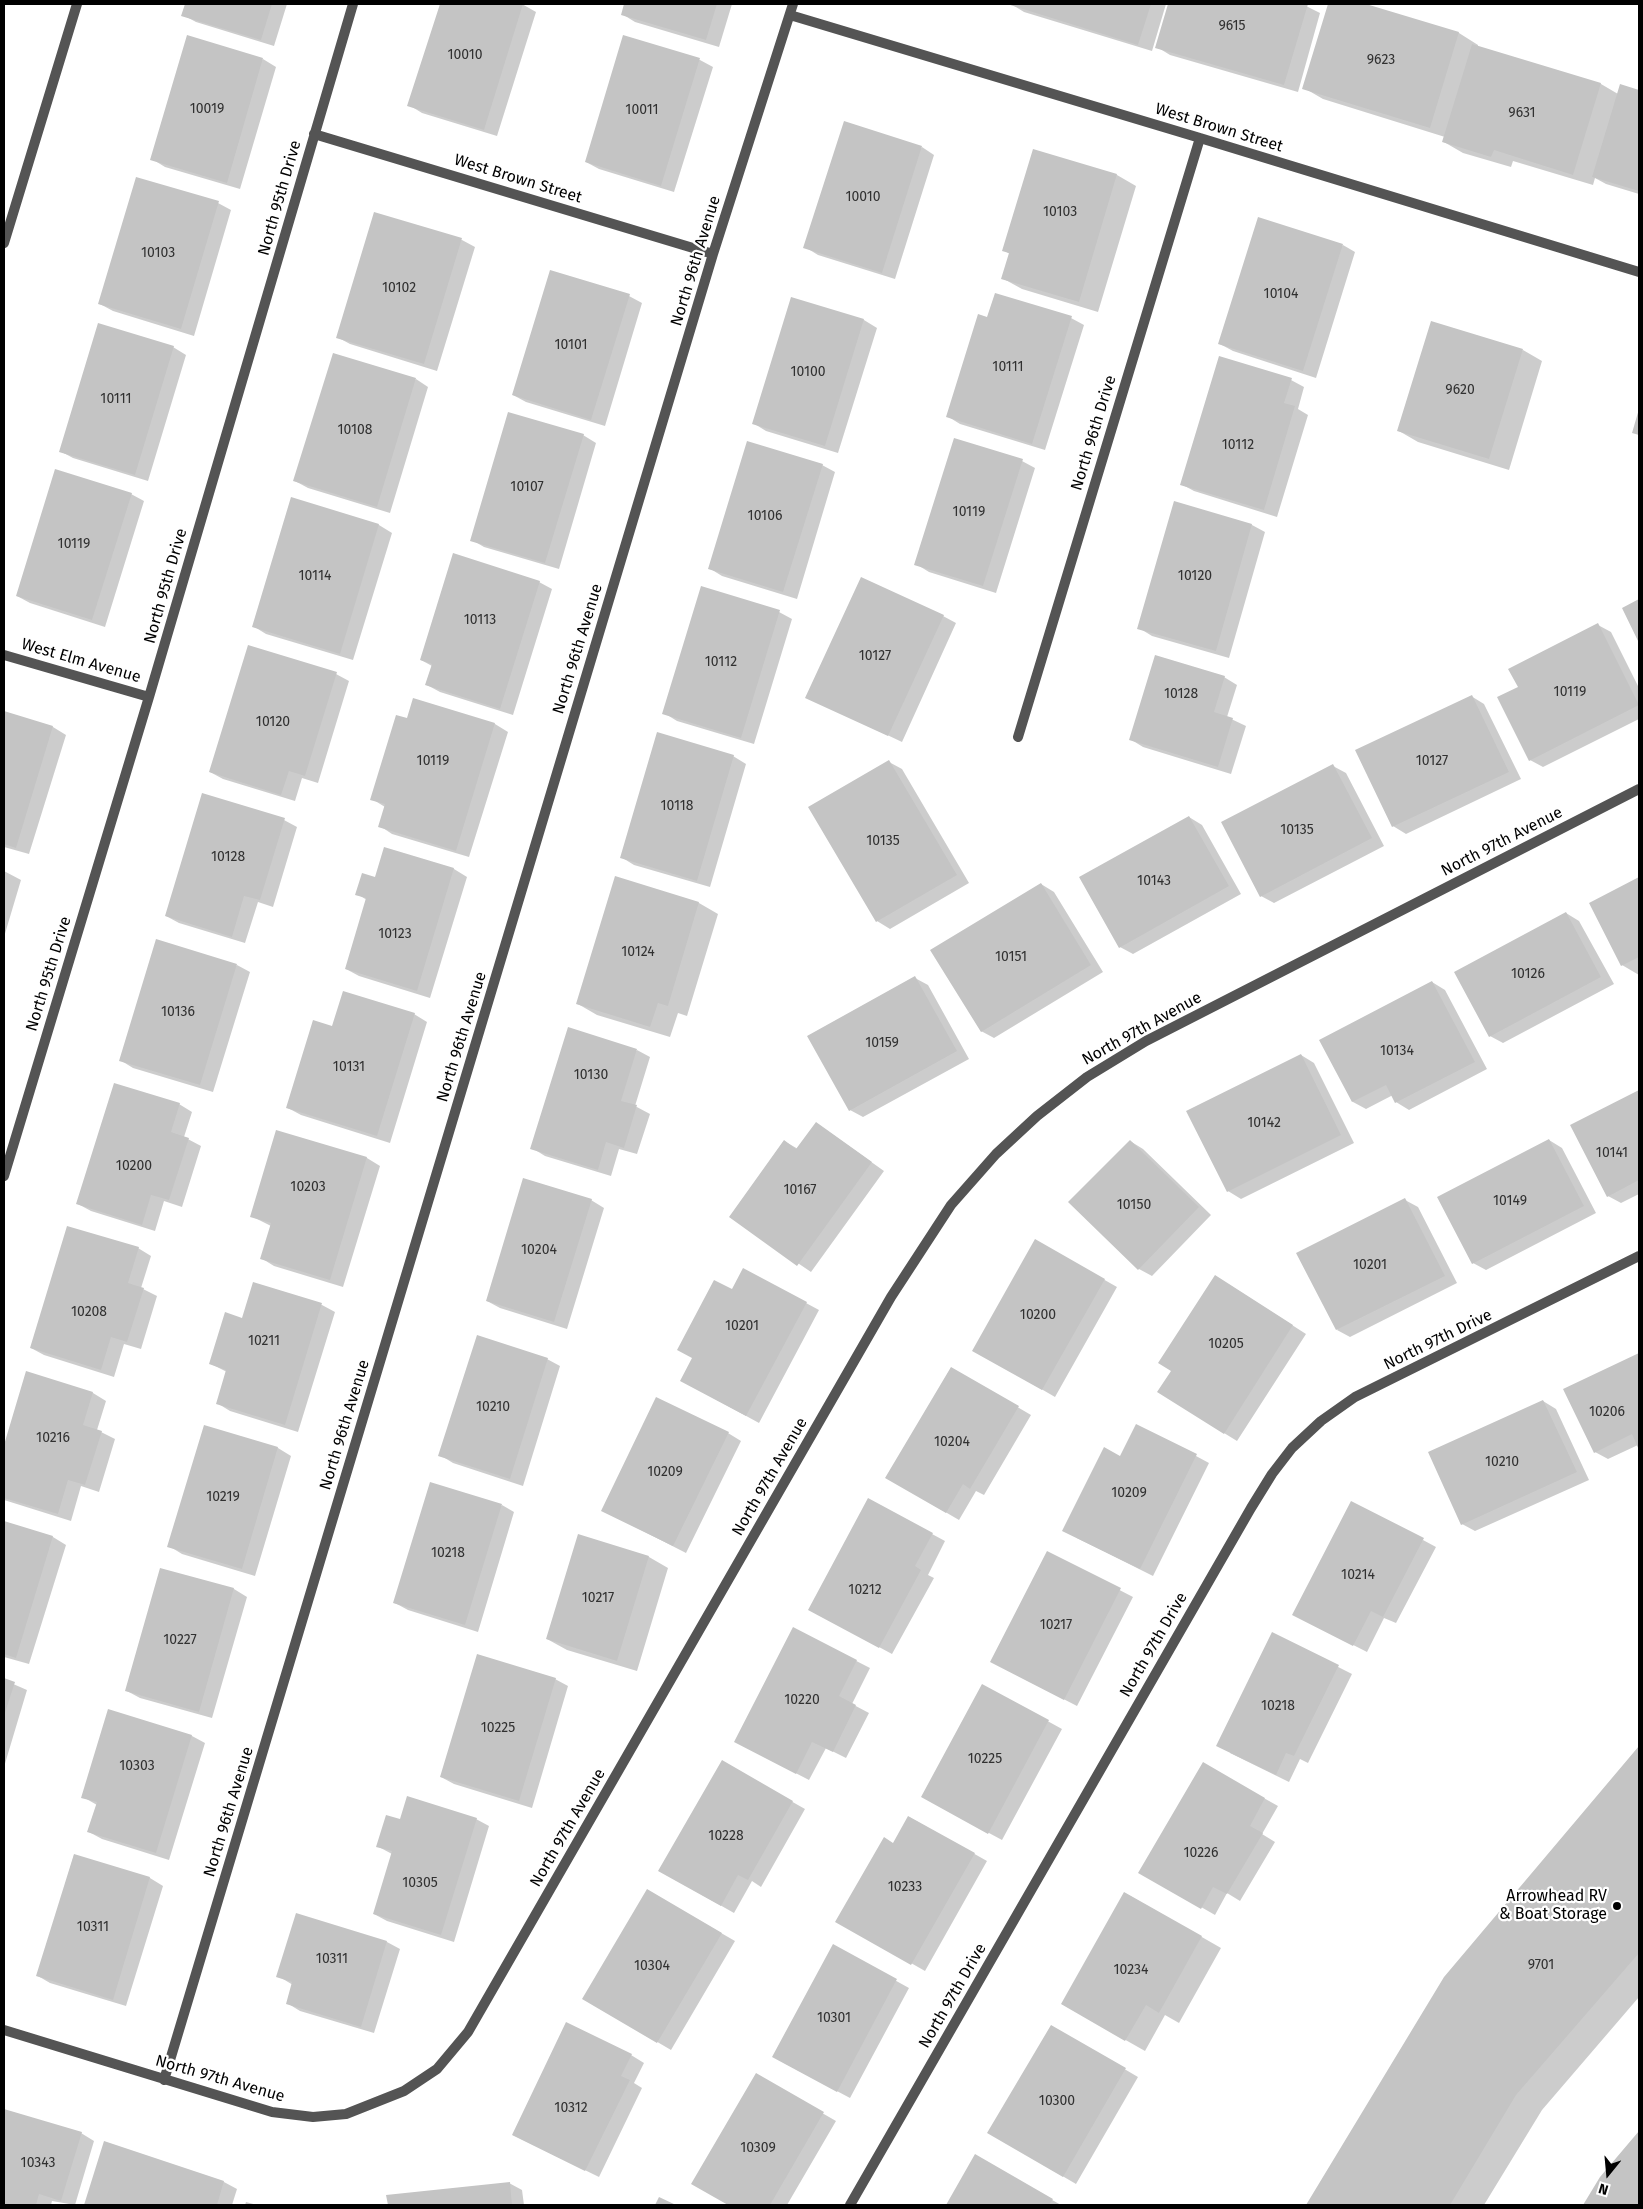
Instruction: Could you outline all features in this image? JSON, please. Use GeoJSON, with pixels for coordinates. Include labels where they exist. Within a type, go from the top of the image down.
{"type":"FeatureCollection","features":[{"type":"Feature","properties":{"kind":"street"},"geometry":{"type":"LineString","coordinates":[[4,243],[77,4]]}},
{"type":"Feature","properties":{"kind":"street","name":"North 95th Drive"},"geometry":{"type":"LineString","coordinates":[[4,1176],[149,697],[353,4]]}},
{"type":"Feature","properties":{"kind":"street","name":"North 96th Avenue"},"geometry":{"type":"LineString","coordinates":[[164,2080],[713,254],[793,4]]}},
{"type":"Feature","properties":{"kind":"street","name":"West Brown Street"},"geometry":{"type":"LineString","coordinates":[[790,15],[1639,272]]}},
{"type":"Feature","properties":{"kind":"street","name":"West Brown Street"},"geometry":{"type":"LineString","coordinates":[[314,134],[713,254]]}},
{"type":"Feature","properties":{"kind":"street","name":"North 96th Drive"},"geometry":{"type":"LineString","coordinates":[[1018,738],[1200,138]]}},
{"type":"Feature","properties":{"kind":"street","name":"West Elm Avenue"},"geometry":{"type":"LineString","coordinates":[[4,654],[149,697]]}},
{"type":"Feature","properties":{"kind":"street","name":"North 97th Avenue"},"geometry":{"type":"LineString","coordinates":[[4,2030],[272,2112],[313,2117],[346,2114],[404,2091],[436,2070],[468,2032],[891,1297],[951,1205],[996,1154],[1037,1116],[1087,1077],[1146,1041],[1639,789]]}},
{"type":"Feature","properties":{"kind":"street","name":"North 97th Drive"},"geometry":{"type":"LineString","coordinates":[[850,2205],[1250,1508],[1292,1448],[1321,1422],[1355,1397],[1639,1256]]}},
{"type":"Feature","properties":{"kind":"building"},"geometry":{"type":"Polygon","coordinates":[[[185,4],[272,4],[261,40],[181,16],[185,4]]]}},
{"type":"Feature","properties":{"kind":"building"},"geometry":{"type":"Polygon","coordinates":[[[440,4],[523,4],[484,130],[407,106],[440,4]]]}},
{"type":"Feature","properties":{"kind":"building"},"geometry":{"type":"Polygon","coordinates":[[[624,4],[717,4],[706,40],[621,15],[624,4]]]}},
{"type":"Feature","properties":{"kind":"building"},"geometry":{"type":"Polygon","coordinates":[[[1007,4],[1151,4],[1138,45],[1007,4]]]}},
{"type":"Feature","properties":{"kind":"building"},"geometry":{"type":"Polygon","coordinates":[[[1168,4],[1308,4],[1284,85],[1155,48],[1168,4]]]}},
{"type":"Feature","properties":{"kind":"building"},"geometry":{"type":"Polygon","coordinates":[[[1328,4],[1366,4],[1459,32],[1430,128],[1302,89],[1328,4]]]}},
{"type":"Feature","properties":{"kind":"building"},"geometry":{"type":"Polygon","coordinates":[[[187,35],[263,58],[227,183],[150,160],[187,35]]]}},
{"type":"Feature","properties":{"kind":"building"},"geometry":{"type":"Polygon","coordinates":[[[623,35],[700,58],[661,186],[585,162],[623,35]]]}},
{"type":"Feature","properties":{"kind":"building"},"geometry":{"type":"Polygon","coordinates":[[[1472,44],[1601,83],[1573,175],[1494,150],[1491,157],[1442,142],[1472,44]]]}},
{"type":"Feature","properties":{"kind":"building"},"geometry":{"type":"Polygon","coordinates":[[[1620,84],[1639,90],[1639,191],[1592,177],[1620,84]]]}},
{"type":"Feature","properties":{"kind":"building"},"geometry":{"type":"Polygon","coordinates":[[[844,121],[922,146],[882,273],[803,248],[844,121]]]}},
{"type":"Feature","properties":{"kind":"building"},"geometry":{"type":"Polygon","coordinates":[[[1033,149],[1117,174],[1079,302],[1001,279],[1009,253],[1002,251],[1033,149]]]}},
{"type":"Feature","properties":{"kind":"building"},"geometry":{"type":"Polygon","coordinates":[[[136,177],[219,201],[181,329],[98,304],[136,177]]]}},
{"type":"Feature","properties":{"kind":"building"},"geometry":{"type":"Polygon","coordinates":[[[374,212],[462,238],[424,364],[336,338],[374,212]]]}},
{"type":"Feature","properties":{"kind":"building"},"geometry":{"type":"Polygon","coordinates":[[[1258,217],[1343,244],[1303,371],[1218,344],[1258,217]]]}},
{"type":"Feature","properties":{"kind":"building"},"geometry":{"type":"Polygon","coordinates":[[[550,270],[630,294],[591,420],[512,395],[550,270]]]}},
{"type":"Feature","properties":{"kind":"building"},"geometry":{"type":"Polygon","coordinates":[[[995,293],[1072,316],[1032,444],[946,417],[978,314],[987,317],[995,293]]]}},
{"type":"Feature","properties":{"kind":"building"},"geometry":{"type":"Polygon","coordinates":[[[791,297],[864,319],[825,446],[752,424],[791,297]]]}},
{"type":"Feature","properties":{"kind":"building"},"geometry":{"type":"Polygon","coordinates":[[[1431,321],[1523,349],[1489,459],[1397,431],[1431,321]]]}},
{"type":"Feature","properties":{"kind":"building"},"geometry":{"type":"Polygon","coordinates":[[[98,323],[174,346],[135,475],[59,452],[98,323]]]}},
{"type":"Feature","properties":{"kind":"building"},"geometry":{"type":"Polygon","coordinates":[[[333,353],[416,378],[377,507],[293,481],[333,353]]]}},
{"type":"Feature","properties":{"kind":"building"},"geometry":{"type":"Polygon","coordinates":[[[1219,356],[1292,378],[1284,403],[1295,406],[1264,510],[1180,485],[1219,356]]]}},
{"type":"Feature","properties":{"kind":"building"},"geometry":{"type":"Polygon","coordinates":[[[1639,409],[1639,435],[1632,433],[1639,409]]]}},
{"type":"Feature","properties":{"kind":"building"},"geometry":{"type":"Polygon","coordinates":[[[508,412],[584,434],[545,563],[470,541],[508,412]]]}},
{"type":"Feature","properties":{"kind":"building"},"geometry":{"type":"Polygon","coordinates":[[[954,438],[1023,459],[983,586],[914,565],[954,438]]]}},
{"type":"Feature","properties":{"kind":"building"},"geometry":{"type":"Polygon","coordinates":[[[747,441],[823,464],[783,592],[708,569],[747,441]]]}},
{"type":"Feature","properties":{"kind":"building"},"geometry":{"type":"Polygon","coordinates":[[[55,469],[132,493],[92,620],[16,596],[55,469]]]}},
{"type":"Feature","properties":{"kind":"building"},"geometry":{"type":"Polygon","coordinates":[[[291,497],[379,524],[340,654],[252,627],[291,497]]]}},
{"type":"Feature","properties":{"kind":"building"},"geometry":{"type":"Polygon","coordinates":[[[1174,501],[1252,524],[1216,651],[1137,629],[1174,501]]]}},
{"type":"Feature","properties":{"kind":"building"},"geometry":{"type":"Polygon","coordinates":[[[453,553],[540,581],[500,709],[425,685],[432,664],[420,660],[453,553]]]}},
{"type":"Feature","properties":{"kind":"building"},"geometry":{"type":"Polygon","coordinates":[[[861,577],[944,615],[888,736],[805,698],[861,577]]]}},
{"type":"Feature","properties":{"kind":"building"},"geometry":{"type":"Polygon","coordinates":[[[701,586],[780,610],[741,738],[662,714],[701,586]]]}},
{"type":"Feature","properties":{"kind":"building"},"geometry":{"type":"Polygon","coordinates":[[[1639,599],[1639,643],[1622,608],[1639,599]]]}},
{"type":"Feature","properties":{"kind":"building"},"geometry":{"type":"Polygon","coordinates":[[[1598,623],[1639,705],[1529,761],[1497,697],[1518,687],[1508,669],[1598,623]]]}},
{"type":"Feature","properties":{"kind":"building"},"geometry":{"type":"Polygon","coordinates":[[[248,645],[337,672],[305,776],[289,771],[281,795],[209,772],[248,645]]]}},
{"type":"Feature","properties":{"kind":"building"},"geometry":{"type":"Polygon","coordinates":[[[1155,655],[1225,676],[1214,712],[1233,718],[1218,767],[1129,740],[1155,655]]]}},
{"type":"Feature","properties":{"kind":"building"},"geometry":{"type":"Polygon","coordinates":[[[1472,695],[1509,772],[1392,827],[1355,750],[1472,695]]]}},
{"type":"Feature","properties":{"kind":"building"},"geometry":{"type":"Polygon","coordinates":[[[413,698],[495,723],[456,851],[378,827],[385,804],[370,800],[396,715],[407,718],[413,698]]]}},
{"type":"Feature","properties":{"kind":"building"},"geometry":{"type":"Polygon","coordinates":[[[4,711],[53,726],[16,848],[4,844],[4,711]]]}},
{"type":"Feature","properties":{"kind":"building"},"geometry":{"type":"Polygon","coordinates":[[[657,732],[734,755],[697,881],[620,858],[657,732]]]}},
{"type":"Feature","properties":{"kind":"building"},"geometry":{"type":"Polygon","coordinates":[[[889,760],[957,875],[876,922],[808,807],[889,760]]]}},
{"type":"Feature","properties":{"kind":"building"},"geometry":{"type":"Polygon","coordinates":[[[1333,764],[1372,838],[1260,897],[1221,822],[1333,764]]]}},
{"type":"Feature","properties":{"kind":"building"},"geometry":{"type":"Polygon","coordinates":[[[202,793],[285,818],[260,900],[244,896],[232,937],[165,916],[202,793]]]}},
{"type":"Feature","properties":{"kind":"building"},"geometry":{"type":"Polygon","coordinates":[[[1189,816],[1229,886],[1119,948],[1079,877],[1189,816]]]}},
{"type":"Feature","properties":{"kind":"building"},"geometry":{"type":"Polygon","coordinates":[[[384,847],[454,868],[417,991],[345,969],[366,898],[355,895],[362,873],[375,877],[384,847]]]}},
{"type":"Feature","properties":{"kind":"building"},"geometry":{"type":"Polygon","coordinates":[[[615,876],[699,902],[668,1006],[658,1003],[650,1027],[576,1004],[615,876]]]}},
{"type":"Feature","properties":{"kind":"building"},"geometry":{"type":"Polygon","coordinates":[[[1639,877],[1639,957],[1621,966],[1589,903],[1639,877]]]}},
{"type":"Feature","properties":{"kind":"building"},"geometry":{"type":"Polygon","coordinates":[[[1041,883],[1091,965],[981,1032],[930,950],[1041,883]]]}},
{"type":"Feature","properties":{"kind":"building"},"geometry":{"type":"Polygon","coordinates":[[[1566,912],[1601,977],[1489,1037],[1454,972],[1566,912]]]}},
{"type":"Feature","properties":{"kind":"building"},"geometry":{"type":"Polygon","coordinates":[[[156,939],[237,964],[200,1085],[119,1061],[156,939]]]}},
{"type":"Feature","properties":{"kind":"building"},"geometry":{"type":"Polygon","coordinates":[[[915,976],[957,1051],[849,1111],[807,1036],[915,976]]]}},
{"type":"Feature","properties":{"kind":"building"},"geometry":{"type":"Polygon","coordinates":[[[1432,981],[1475,1062],[1395,1103],[1386,1085],[1352,1102],[1319,1040],[1432,981]]]}},
{"type":"Feature","properties":{"kind":"building"},"geometry":{"type":"Polygon","coordinates":[[[343,991],[415,1013],[377,1136],[286,1108],[313,1020],[332,1026],[343,991]]]}},
{"type":"Feature","properties":{"kind":"building"},"geometry":{"type":"Polygon","coordinates":[[[568,1027],[637,1049],[621,1101],[637,1105],[624,1148],[606,1142],[598,1170],[530,1149],[568,1027]]]}},
{"type":"Feature","properties":{"kind":"building"},"geometry":{"type":"Polygon","coordinates":[[[1301,1054],[1341,1135],[1227,1192],[1186,1111],[1301,1054]]]}},
{"type":"Feature","properties":{"kind":"building"},"geometry":{"type":"Polygon","coordinates":[[[114,1083],[180,1103],[171,1132],[189,1138],[169,1200],[151,1195],[142,1225],[76,1204],[114,1083]]]}},
{"type":"Feature","properties":{"kind":"building"},"geometry":{"type":"Polygon","coordinates":[[[1639,1090],[1639,1180],[1607,1197],[1570,1125],[1639,1090]]]}},
{"type":"Feature","properties":{"kind":"building"},"geometry":{"type":"Polygon","coordinates":[[[816,1122],[872,1162],[797,1266],[729,1217],[784,1140],[796,1149],[816,1122]]]}},
{"type":"Feature","properties":{"kind":"building"},"geometry":{"type":"Polygon","coordinates":[[[276,1130],[367,1157],[330,1280],[260,1259],[271,1223],[250,1217],[276,1130]]]}},
{"type":"Feature","properties":{"kind":"building"},"geometry":{"type":"Polygon","coordinates":[[[1549,1139],[1584,1206],[1472,1264],[1437,1197],[1549,1139]]]}},
{"type":"Feature","properties":{"kind":"building"},"geometry":{"type":"Polygon","coordinates":[[[1130,1140],[1199,1207],[1138,1270],[1068,1202],[1130,1140]]]}},
{"type":"Feature","properties":{"kind":"building"},"geometry":{"type":"Polygon","coordinates":[[[523,1178],[592,1199],[554,1322],[486,1301],[523,1178]]]}},
{"type":"Feature","properties":{"kind":"building"},"geometry":{"type":"Polygon","coordinates":[[[1405,1198],[1445,1276],[1336,1330],[1296,1253],[1405,1198]]]}},
{"type":"Feature","properties":{"kind":"building"},"geometry":{"type":"Polygon","coordinates":[[[67,1226],[139,1247],[128,1283],[144,1288],[127,1342],[111,1337],[101,1370],[30,1348],[67,1226]]]}},
{"type":"Feature","properties":{"kind":"building"},"geometry":{"type":"Polygon","coordinates":[[[1035,1239],[1105,1279],[1042,1390],[972,1351],[1035,1239]]]}},
{"type":"Feature","properties":{"kind":"building"},"geometry":{"type":"Polygon","coordinates":[[[743,1268],[807,1302],[746,1416],[680,1381],[692,1358],[677,1350],[714,1280],[732,1289],[743,1268]]]}},
{"type":"Feature","properties":{"kind":"building"},"geometry":{"type":"Polygon","coordinates":[[[1215,1275],[1293,1325],[1224,1434],[1157,1392],[1171,1371],[1158,1363],[1215,1275]]]}},
{"type":"Feature","properties":{"kind":"building"},"geometry":{"type":"Polygon","coordinates":[[[253,1282],[322,1303],[285,1425],[216,1404],[226,1370],[209,1364],[225,1312],[242,1318],[253,1282]]]}},
{"type":"Feature","properties":{"kind":"building"},"geometry":{"type":"Polygon","coordinates":[[[477,1335],[548,1358],[510,1479],[438,1456],[477,1335]]]}},
{"type":"Feature","properties":{"kind":"building"},"geometry":{"type":"Polygon","coordinates":[[[1639,1353],[1639,1450],[1632,1434],[1594,1453],[1563,1389],[1639,1353]]]}},
{"type":"Feature","properties":{"kind":"building"},"geometry":{"type":"Polygon","coordinates":[[[951,1367],[1019,1406],[970,1489],[963,1484],[946,1513],[885,1478],[951,1367]]]}},
{"type":"Feature","properties":{"kind":"building"},"geometry":{"type":"Polygon","coordinates":[[[26,1371],[93,1392],[83,1425],[102,1431],[85,1485],[68,1480],[58,1514],[4,1498],[4,1445],[26,1371]]]}},
{"type":"Feature","properties":{"kind":"building"},"geometry":{"type":"Polygon","coordinates":[[[656,1397],[729,1432],[673,1546],[601,1511],[656,1397]]]}},
{"type":"Feature","properties":{"kind":"building"},"geometry":{"type":"Polygon","coordinates":[[[1543,1400],[1577,1472],[1461,1525],[1428,1452],[1543,1400]]]}},
{"type":"Feature","properties":{"kind":"building"},"geometry":{"type":"Polygon","coordinates":[[[1136,1424],[1197,1454],[1140,1569],[1062,1531],[1104,1447],[1120,1456],[1136,1424]]]}},
{"type":"Feature","properties":{"kind":"building"},"geometry":{"type":"Polygon","coordinates":[[[204,1425],[278,1447],[242,1569],[167,1547],[204,1425]]]}},
{"type":"Feature","properties":{"kind":"building"},"geometry":{"type":"Polygon","coordinates":[[[430,1482],[502,1504],[465,1625],[393,1603],[430,1482]]]}},
{"type":"Feature","properties":{"kind":"building"},"geometry":{"type":"Polygon","coordinates":[[[868,1498],[933,1533],[915,1566],[921,1570],[879,1648],[808,1610],[868,1498]]]}},
{"type":"Feature","properties":{"kind":"building"},"geometry":{"type":"Polygon","coordinates":[[[1351,1501],[1424,1538],[1383,1617],[1371,1611],[1353,1646],[1292,1615],[1351,1501]]]}},
{"type":"Feature","properties":{"kind":"building"},"geometry":{"type":"Polygon","coordinates":[[[4,1521],[53,1536],[16,1658],[4,1654],[4,1521]]]}},
{"type":"Feature","properties":{"kind":"building"},"geometry":{"type":"Polygon","coordinates":[[[578,1534],[649,1556],[617,1661],[546,1639],[578,1534]]]}},
{"type":"Feature","properties":{"kind":"building"},"geometry":{"type":"Polygon","coordinates":[[[1047,1551],[1121,1588],[1064,1700],[990,1662],[1047,1551]]]}},
{"type":"Feature","properties":{"kind":"building"},"geometry":{"type":"Polygon","coordinates":[[[160,1568],[234,1588],[199,1712],[125,1691],[160,1568]]]}},
{"type":"Feature","properties":{"kind":"building"},"geometry":{"type":"Polygon","coordinates":[[[793,1627],[857,1660],[839,1696],[856,1705],[833,1752],[812,1742],[796,1774],[734,1742],[793,1627]]]}},
{"type":"Feature","properties":{"kind":"building"},"geometry":{"type":"Polygon","coordinates":[[[1272,1632],[1339,1665],[1294,1756],[1286,1753],[1276,1775],[1216,1746],[1272,1632]]]}},
{"type":"Feature","properties":{"kind":"building"},"geometry":{"type":"Polygon","coordinates":[[[477,1654],[556,1678],[519,1801],[440,1777],[477,1654]]]}},
{"type":"Feature","properties":{"kind":"building"},"geometry":{"type":"Polygon","coordinates":[[[4,1678],[15,1682],[4,1716],[4,1678]]]}},
{"type":"Feature","properties":{"kind":"building"},"geometry":{"type":"Polygon","coordinates":[[[982,1684],[1049,1720],[988,1834],[921,1797],[982,1684]]]}},
{"type":"Feature","properties":{"kind":"building"},"geometry":{"type":"Polygon","coordinates":[[[108,1709],[192,1735],[156,1853],[87,1832],[97,1802],[81,1798],[108,1709]]]}},
{"type":"Feature","properties":{"kind":"building"},"geometry":{"type":"Polygon","coordinates":[[[1639,1746],[1639,1953],[1516,2095],[1450,2205],[1306,2205],[1444,1977],[1639,1746]]]}},
{"type":"Feature","properties":{"kind":"building"},"geometry":{"type":"Polygon","coordinates":[[[722,1760],[793,1801],[748,1880],[738,1875],[721,1906],[658,1871],[722,1760]]]}},
{"type":"Feature","properties":{"kind":"building"},"geometry":{"type":"Polygon","coordinates":[[[1203,1762],[1265,1798],[1250,1826],[1263,1833],[1227,1894],[1213,1887],[1201,1909],[1138,1873],[1203,1762]]]}},
{"type":"Feature","properties":{"kind":"building"},"geometry":{"type":"Polygon","coordinates":[[[407,1796],[477,1818],[441,1935],[373,1914],[392,1851],[376,1847],[386,1815],[400,1819],[407,1796]]]}},
{"type":"Feature","properties":{"kind":"building"},"geometry":{"type":"Polygon","coordinates":[[[908,1816],[975,1853],[911,1965],[835,1922],[884,1837],[893,1843],[908,1816]]]}},
{"type":"Feature","properties":{"kind":"building"},"geometry":{"type":"Polygon","coordinates":[[[74,1854],[150,1877],[113,2000],[36,1976],[74,1854]]]}},
{"type":"Feature","properties":{"kind":"building"},"geometry":{"type":"Polygon","coordinates":[[[647,1889],[722,1933],[657,2043],[582,1999],[647,1889]]]}},
{"type":"Feature","properties":{"kind":"building"},"geometry":{"type":"Polygon","coordinates":[[[1124,1892],[1202,1936],[1159,2013],[1146,2005],[1125,2041],[1061,2004],[1124,1892]]]}},
{"type":"Feature","properties":{"kind":"building"},"geometry":{"type":"Polygon","coordinates":[[[296,1913],[387,1941],[361,2027],[286,2004],[292,1982],[276,1977],[296,1913]]]}},
{"type":"Feature","properties":{"kind":"building"},"geometry":{"type":"Polygon","coordinates":[[[833,1944],[897,1979],[837,2092],[772,2057],[833,1944]]]}},
{"type":"Feature","properties":{"kind":"building"},"geometry":{"type":"Polygon","coordinates":[[[566,2022],[632,2054],[621,2076],[630,2080],[585,2171],[512,2135],[566,2022]]]}},
{"type":"Feature","properties":{"kind":"building"},"geometry":{"type":"Polygon","coordinates":[[[1051,2025],[1126,2068],[1063,2177],[987,2133],[1051,2025]]]}},
{"type":"Feature","properties":{"kind":"building"},"geometry":{"type":"Polygon","coordinates":[[[756,2073],[824,2112],[770,2205],[728,2205],[691,2184],[756,2073]]]}},
{"type":"Feature","properties":{"kind":"building"},"geometry":{"type":"Polygon","coordinates":[[[4,2109],[82,2132],[61,2201],[39,2194],[36,2205],[4,2205],[4,2109]]]}},
{"type":"Feature","properties":{"kind":"building"},"geometry":{"type":"Polygon","coordinates":[[[1639,2131],[1639,2205],[1583,2205],[1600,2177],[1639,2131]]]}},
{"type":"Feature","properties":{"kind":"building"},"geometry":{"type":"Polygon","coordinates":[[[104,2141],[224,2181],[217,2205],[84,2205],[104,2141]]]}},
{"type":"Feature","properties":{"kind":"building"},"geometry":{"type":"Polygon","coordinates":[[[975,2154],[1053,2199],[1049,2205],[946,2205],[975,2154]]]}},
{"type":"Feature","properties":{"kind":"building"},"geometry":{"type":"Polygon","coordinates":[[[510,2182],[512,2205],[388,2205],[386,2195],[510,2182]]]}},
{"type":"Feature","properties":{"kind":"building"},"geometry":{"type":"Polygon","coordinates":[[[659,2197],[676,2205],[655,2205],[659,2197]]]}},
{"type":"Feature","properties":{"kind":"place","name":"Arrowhead RV & Boat Storage"},"geometry":{"type":"Point","coordinates":[1617,1906]}}]}
